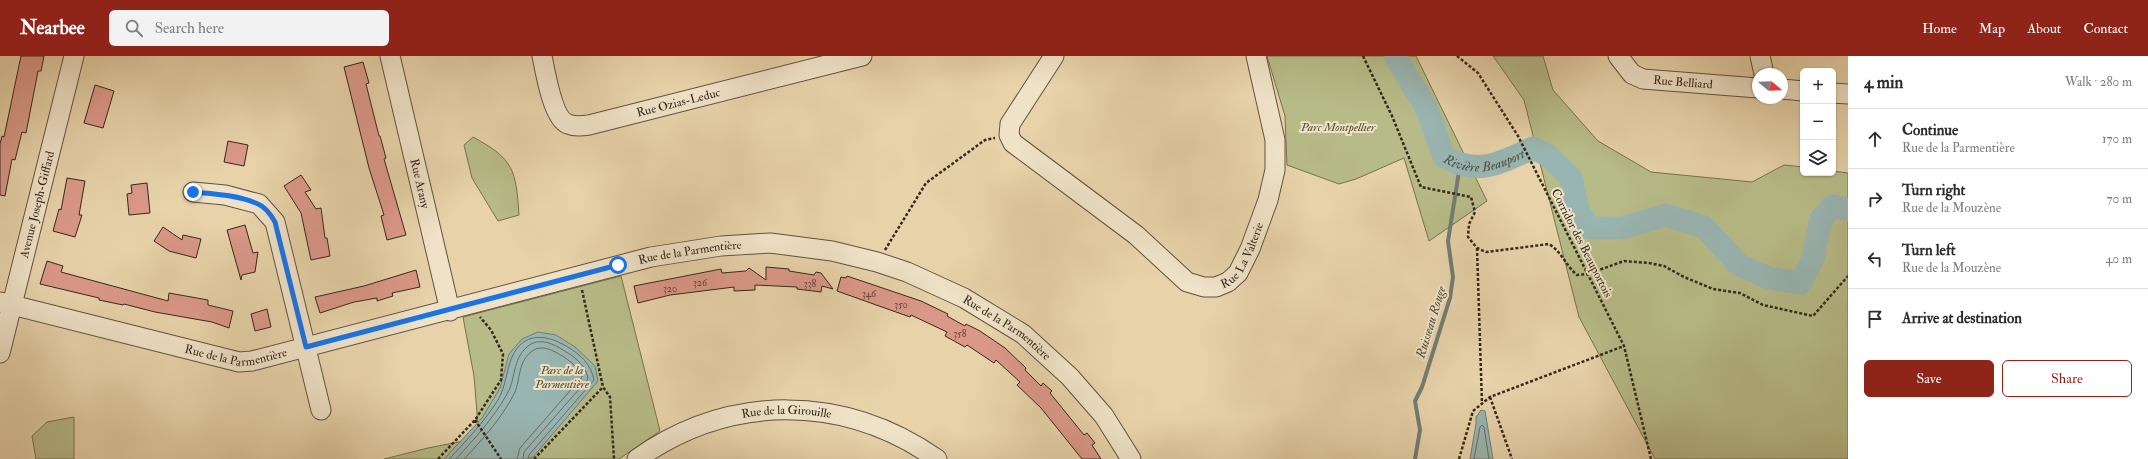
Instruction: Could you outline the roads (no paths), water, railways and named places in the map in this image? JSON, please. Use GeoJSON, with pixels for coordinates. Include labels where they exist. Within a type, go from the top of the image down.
{"type":"FeatureCollection","features":[{"type":"Feature","properties":{"kind":"street","name":"Avenue Joseph-Giffard"},"geometry":{"type":"LineString","coordinates":[[0,354],[6,303],[74,56]]}},
{"type":"Feature","properties":{"kind":"street","name":"Rue Arany"},"geometry":{"type":"LineString","coordinates":[[390,56],[450,311]]}},
{"type":"Feature","properties":{"kind":"street","name":"Rue Ozias-Leduc"},"geometry":{"type":"LineString","coordinates":[[542,56],[559,116],[566,124],[577,126],[589,125],[862,56]]}},
{"type":"Feature","properties":{"kind":"street","name":"Rue La Valterie"},"geometry":{"type":"LineString","coordinates":[[1054,56],[1010,124],[1009,135],[1013,143],[1136,235],[1187,282],[1204,287],[1216,287],[1228,282],[1241,267],[1268,200],[1275,170],[1275,140],[1256,56]]}},
{"type":"Feature","properties":{"kind":"street","name":"Rue Belliard"},"geometry":{"type":"LineString","coordinates":[[1618,56],[1632,74],[1643,79],[1752,88]]}},
{"type":"Feature","properties":{"kind":"street"},"geometry":{"type":"LineString","coordinates":[[1760,56],[1763,68]]}},
{"type":"Feature","properties":{"kind":"street"},"geometry":{"type":"LineString","coordinates":[[1788,90],[1800,91]]}},
{"type":"Feature","properties":{"kind":"street"},"geometry":{"type":"LineString","coordinates":[[1836,93],[1848,94]]}},
{"type":"Feature","properties":{"kind":"street"},"geometry":{"type":"LineString","coordinates":[[193,192],[225,195],[259,204],[268,211],[275,222],[321,410]]}},
{"type":"Feature","properties":{"kind":"street","name":"Rue de la Parmentière"},"geometry":{"type":"LineString","coordinates":[[6,303],[239,362],[252,361],[450,311],[651,257],[721,246],[770,243],[832,250],[907,272],[964,298],[1023,334],[1070,377],[1104,416],[1132,459]]}},
{"type":"Feature","properties":{"kind":"street","name":"Rue de la Girouille"},"geometry":{"type":"LineString","coordinates":[[637,459],[668,440],[702,424],[741,412],[789,409],[831,414],[871,423],[919,446],[937,459]]}},
{"type":"Feature","properties":{"kind":"water"},"geometry":{"type":"Polygon","coordinates":[[[538,332],[556,335],[575,347],[595,366],[598,381],[533,457],[525,459],[444,459],[482,418],[500,388],[509,354],[522,339],[538,332]]]}},
{"type":"Feature","properties":{"kind":"water"},"geometry":{"type":"Polygon","coordinates":[[[1481,410],[1485,411],[1493,459],[1470,459],[1476,417],[1481,410]]]}},
{"type":"Feature","properties":{"kind":"waterway","name":"Rivière Beauport"},"geometry":{"type":"LineString","coordinates":[[1395,56],[1427,109],[1444,157],[1457,163],[1469,166],[1490,165],[1533,148],[1549,156],[1571,178],[1578,211],[1590,228],[1622,228],[1666,215],[1704,227],[1739,265],[1769,278],[1800,283],[1813,259],[1821,219],[1833,206],[1848,210]]}},
{"type":"Feature","properties":{"kind":"waterway","name":"Ruisseau Rouge"},"geometry":{"type":"LineString","coordinates":[[1415,459],[1420,430],[1415,401],[1422,387],[1450,298],[1453,277],[1448,241],[1460,165]]}},
{"type":"Feature","properties":{"kind":"park label","name":"Parc Montpellier"},"geometry":{"type":"Point","coordinates":[1338,127]}},
{"type":"Feature","properties":{"kind":"park label","name":"Parc de la Parmentière"},"geometry":{"type":"Point","coordinates":[562,377]}}]}
